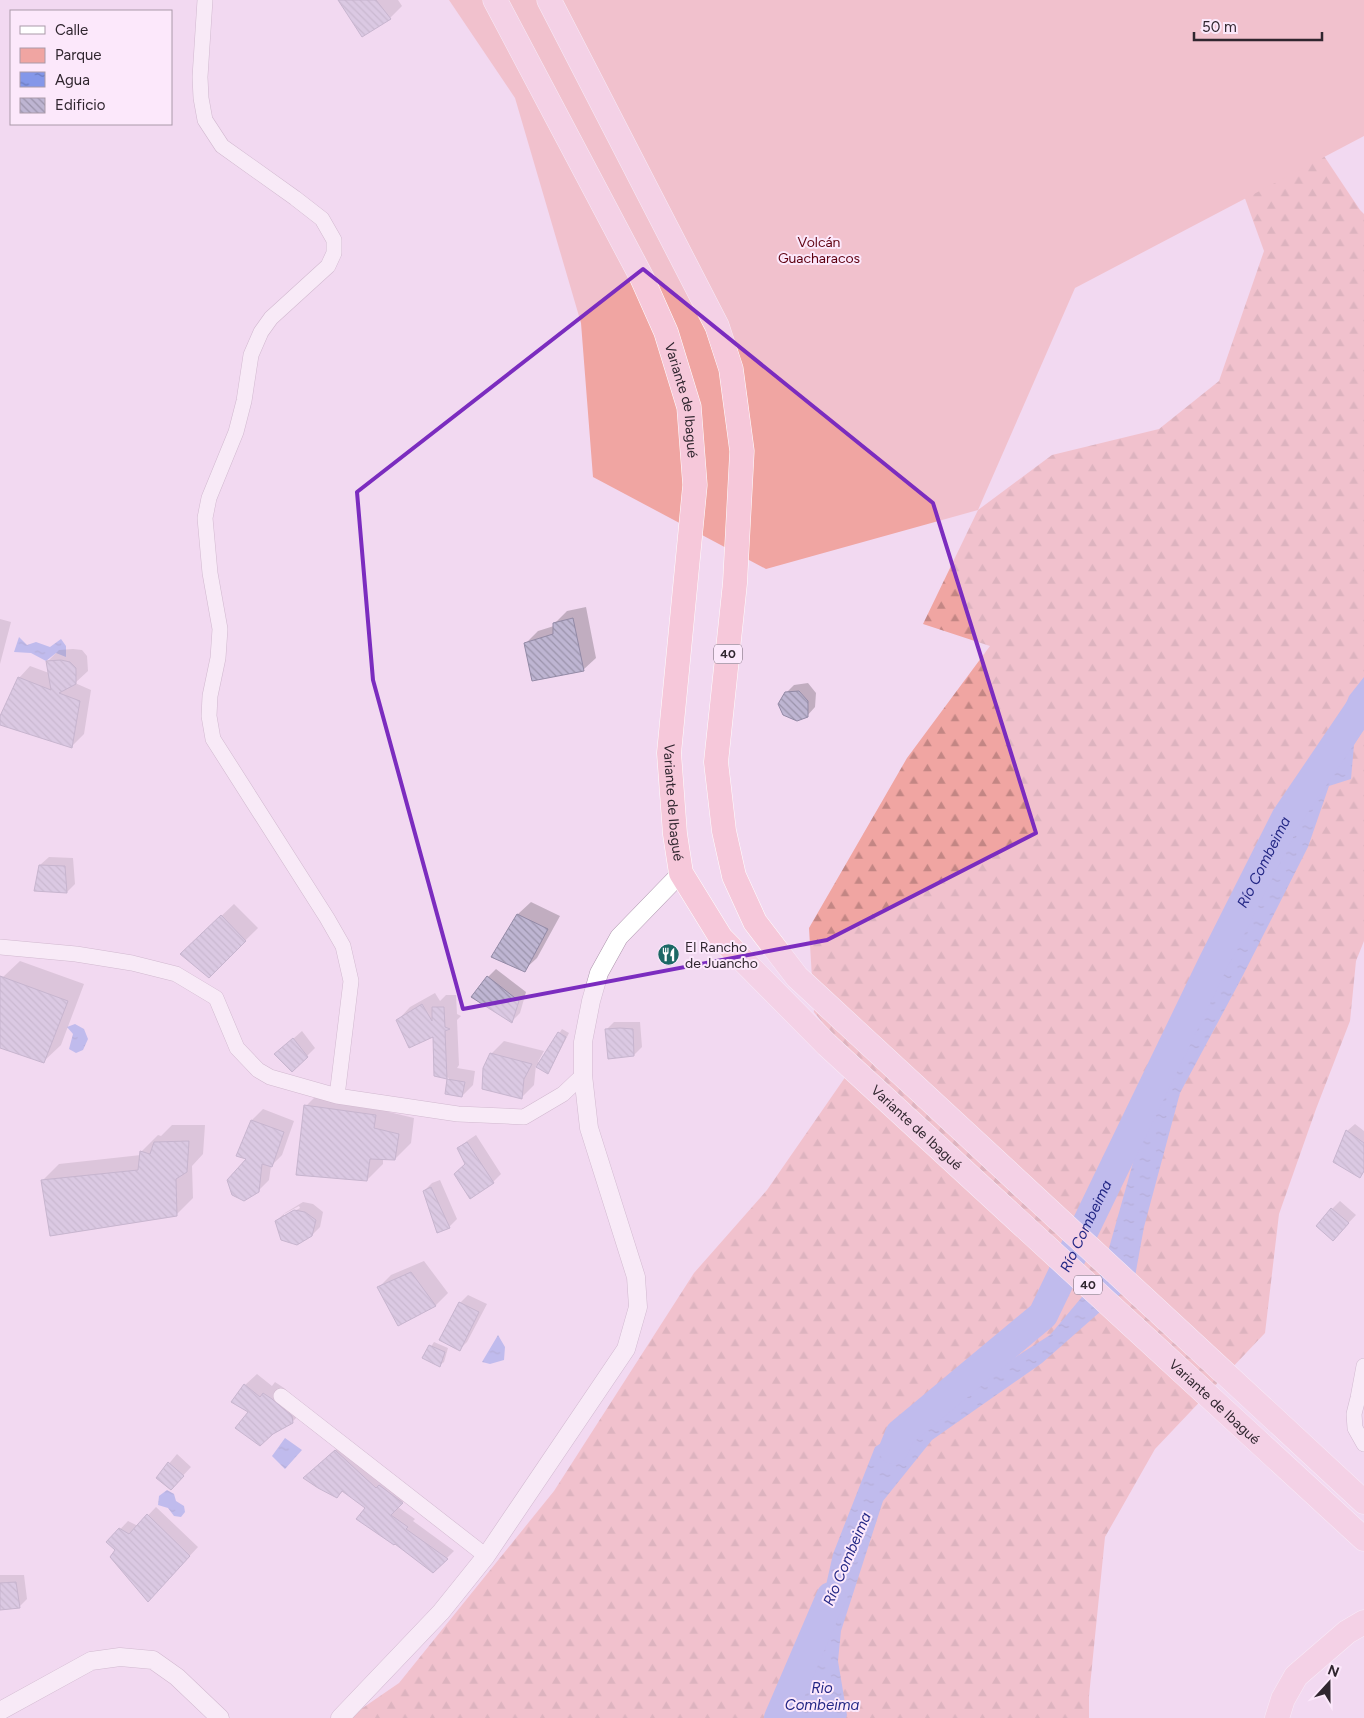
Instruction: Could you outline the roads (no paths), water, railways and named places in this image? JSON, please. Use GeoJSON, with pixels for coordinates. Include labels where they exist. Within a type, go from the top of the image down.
{"type":"FeatureCollection","features":[{"type":"Feature","properties":{"kind":"highway","name":"Variante de Ibagué"},"geometry":{"type":"LineString","coordinates":[[495,0],[642,278],[666,332],[690,407],[695,484],[669,753],[675,834],[682,873],[721,938],[827,1045],[1356,1532]]}},
{"type":"Feature","properties":{"kind":"highway","name":"Variante de Ibagué"},"geometry":{"type":"LineString","coordinates":[[549,0],[717,326],[731,369],[742,451],[735,583],[716,762],[724,831],[734,876],[755,922],[797,977],[1364,1502]]}},
{"type":"Feature","properties":{"kind":"highway"},"geometry":{"type":"LineString","coordinates":[[1277,1718],[1283,1699],[1296,1676],[1347,1632],[1364,1622]]}},
{"type":"Feature","properties":{"kind":"street"},"geometry":{"type":"LineString","coordinates":[[205,0],[200,77],[205,120],[222,146],[322,219],[334,240],[334,253],[328,266],[271,318],[261,332],[251,355],[244,401],[236,432],[209,498],[205,518],[210,573],[220,629],[218,658],[210,696],[209,716],[212,739],[343,946],[350,981],[337,1096]]}},
{"type":"Feature","properties":{"kind":"street"},"geometry":{"type":"LineString","coordinates":[[340,1718],[440,1612],[486,1556],[626,1349],[638,1306],[636,1277],[589,1128],[583,1074],[583,1042],[590,1002],[599,973],[619,937],[682,873]]}},
{"type":"Feature","properties":{"kind":"street"},"geometry":{"type":"LineString","coordinates":[[0,947],[76,954],[132,963],[176,974],[216,998],[236,1048],[258,1070],[270,1077],[337,1096],[458,1114],[524,1117],[563,1094],[583,1074]]}},
{"type":"Feature","properties":{"kind":"street"},"geometry":{"type":"LineString","coordinates":[[1364,1366],[1354,1414],[1355,1428],[1364,1444]]}},
{"type":"Feature","properties":{"kind":"street"},"geometry":{"type":"LineString","coordinates":[[282,1396],[486,1556]]}},
{"type":"Feature","properties":{"kind":"street"},"geometry":{"type":"LineString","coordinates":[[0,1711],[91,1661],[120,1657],[153,1660],[177,1676],[220,1718]]}},
{"type":"Feature","properties":{"kind":"water"},"geometry":{"type":"Polygon","coordinates":[[[19,637],[27,645],[36,642],[50,647],[61,639],[66,646],[66,657],[56,653],[46,661],[31,653],[14,652],[19,637]]]}},
{"type":"Feature","properties":{"kind":"water","name":"Rio Combeima"},"geometry":{"type":"Polygon","coordinates":[[[1364,677],[1364,729],[1354,745],[1351,779],[1329,786],[1308,847],[1240,981],[1180,1093],[1144,1227],[1134,1282],[1042,1363],[932,1440],[883,1501],[841,1631],[838,1661],[846,1718],[791,1718],[805,1678],[833,1554],[875,1447],[1050,1335],[1102,1273],[1134,1159],[1189,1038],[1252,916],[1303,810],[1349,696],[1364,677]]]}},
{"type":"Feature","properties":{"kind":"water"},"geometry":{"type":"Polygon","coordinates":[[[75,1024],[84,1029],[88,1039],[83,1050],[76,1053],[69,1049],[73,1034],[67,1027],[75,1024]]]}},
{"type":"Feature","properties":{"kind":"water"},"geometry":{"type":"Polygon","coordinates":[[[498,1335],[505,1347],[504,1360],[490,1364],[482,1362],[498,1335]]]}},
{"type":"Feature","properties":{"kind":"water"},"geometry":{"type":"Polygon","coordinates":[[[285,1438],[302,1450],[285,1469],[272,1456],[285,1438]]]}},
{"type":"Feature","properties":{"kind":"water"},"geometry":{"type":"Polygon","coordinates":[[[167,1490],[174,1494],[176,1501],[184,1506],[185,1512],[181,1517],[174,1516],[168,1508],[158,1505],[159,1496],[167,1490]]]}},
{"type":"Feature","properties":{"kind":"waterway","name":"Río Combeima"},"geometry":{"type":"LineString","coordinates":[[894,1449],[900,1434],[1043,1315],[1213,963],[1286,818],[1364,703]]}},
{"type":"Feature","properties":{"kind":"waterway","name":"Río Combeima"},"geometry":{"type":"LineString","coordinates":[[779,1718],[831,1597]]}},
{"type":"Feature","properties":{"kind":"place","name":"El Rancho de Juancho"},"geometry":{"type":"Point","coordinates":[669,955]}},
{"type":"Feature","properties":{"kind":"park label","name":"Volcán Guacharacos"},"geometry":{"type":"Point","coordinates":[819,250]}}]}
